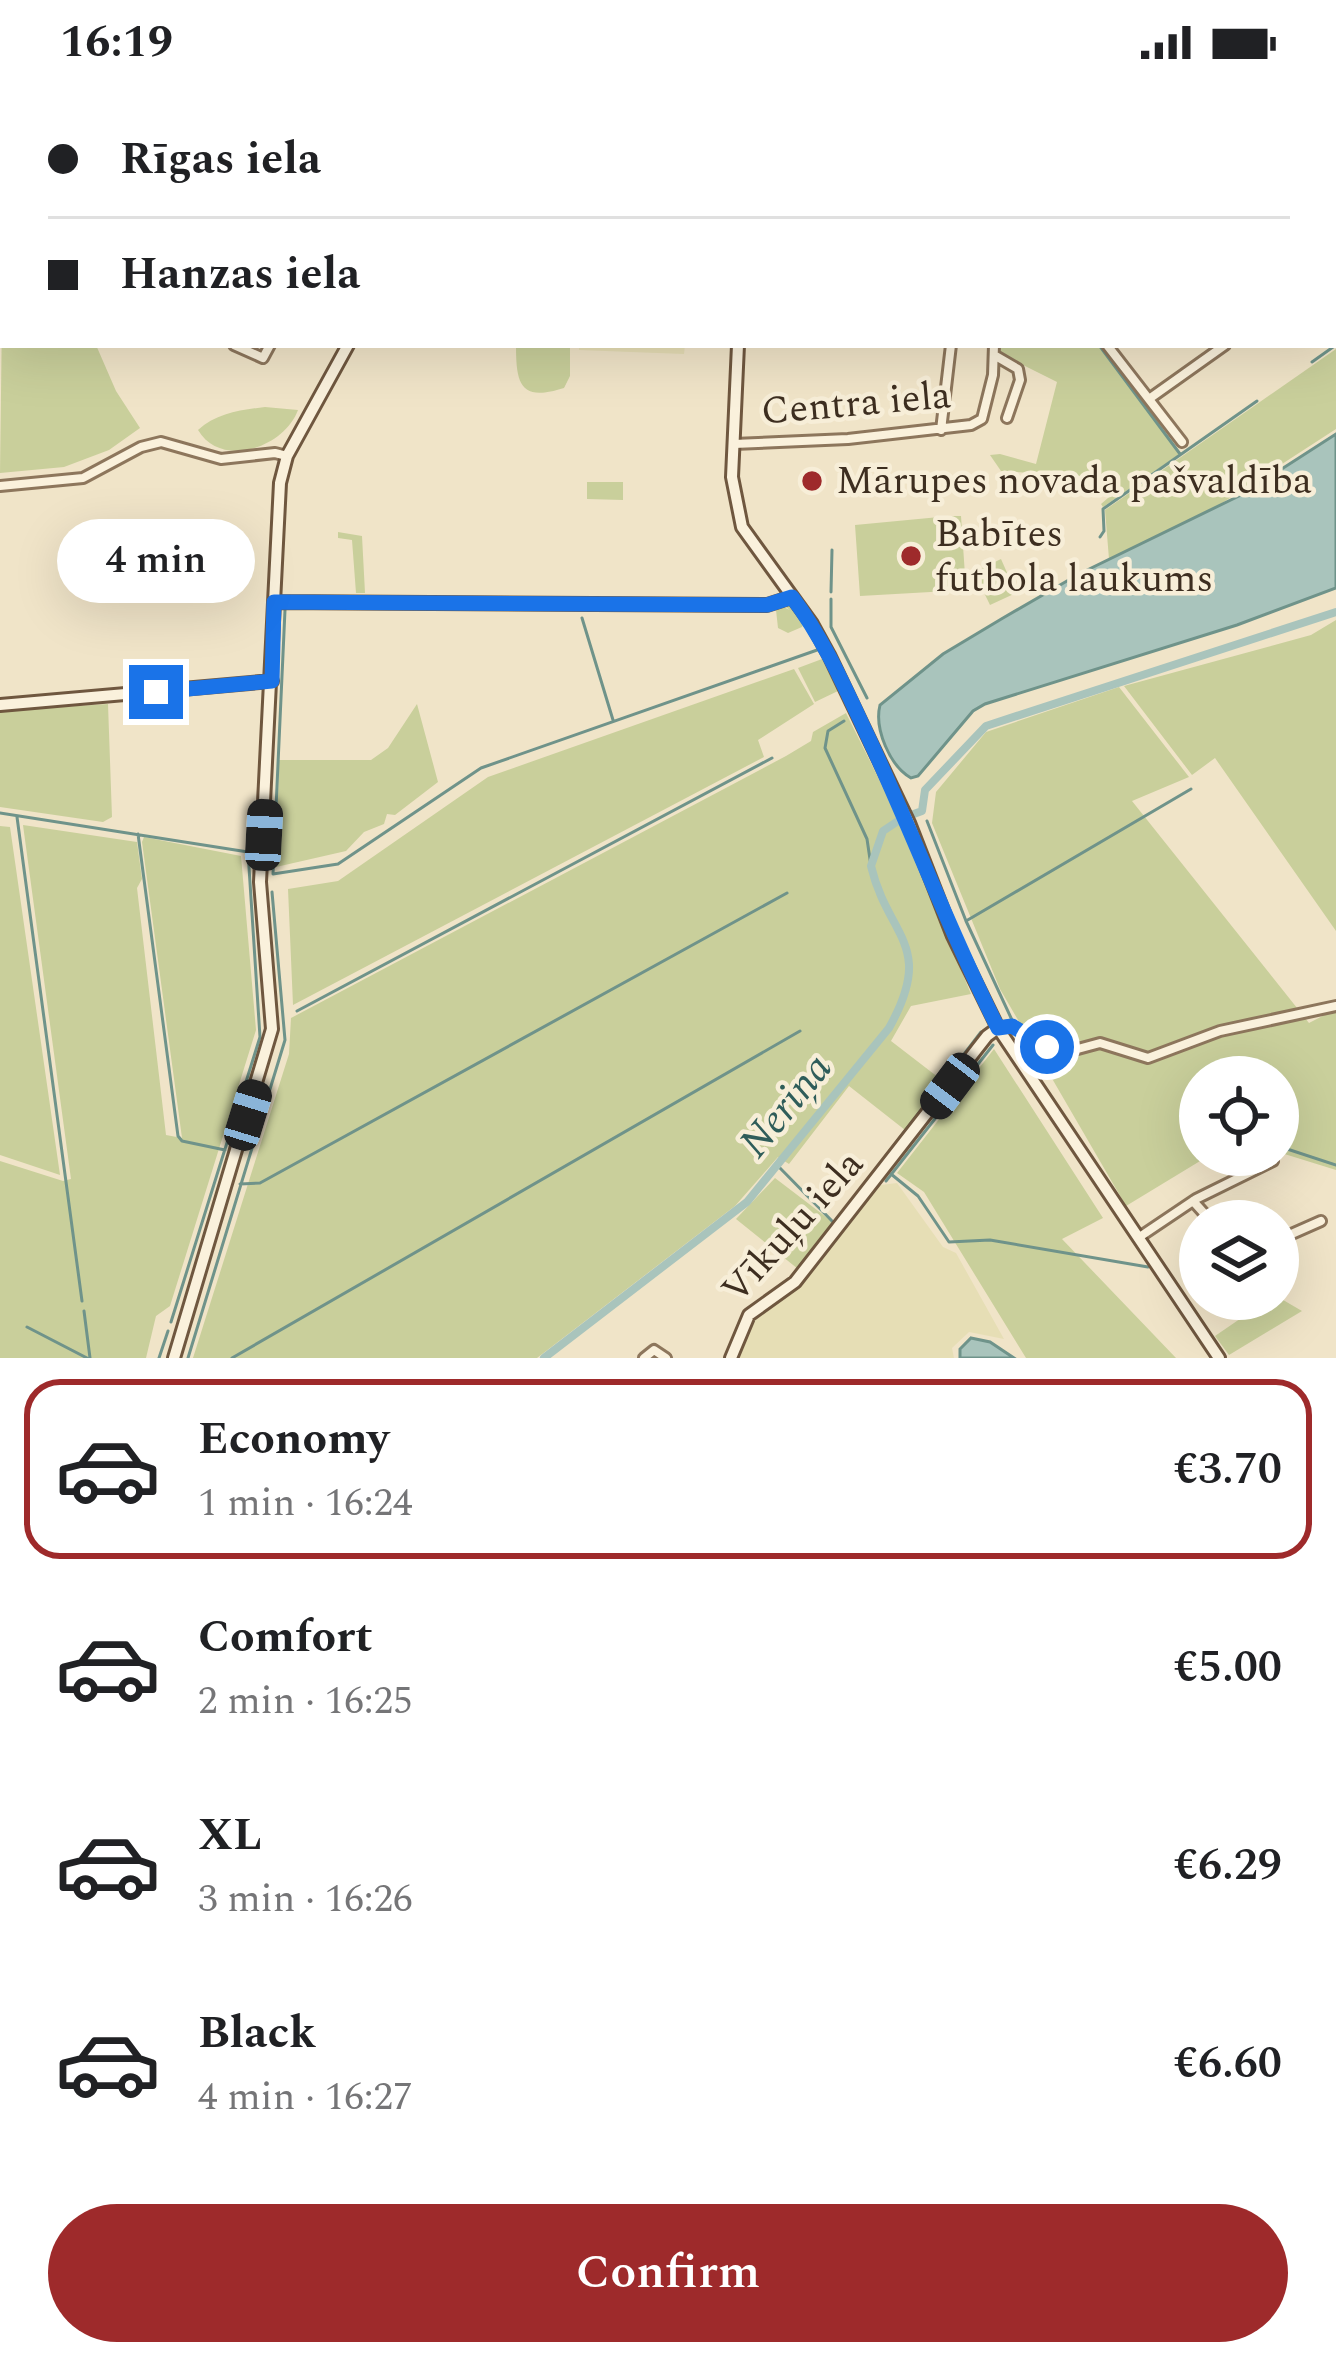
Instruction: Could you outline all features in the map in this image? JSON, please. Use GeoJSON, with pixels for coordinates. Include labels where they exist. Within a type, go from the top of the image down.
{"type":"FeatureCollection","features":[{"type":"Feature","properties":{"kind":"street"},"geometry":{"type":"LineString","coordinates":[[241,348],[263,358],[268,348]]}},
{"type":"Feature","properties":{"kind":"street"},"geometry":{"type":"LineString","coordinates":[[174,1358],[272,1029],[260,882],[280,483],[286,456],[346,348]]}},
{"type":"Feature","properties":{"kind":"street"},"geometry":{"type":"LineString","coordinates":[[738,348],[733,490],[742,527],[830,655],[998,1028],[1220,1358]]}},
{"type":"Feature","properties":{"kind":"street"},"geometry":{"type":"LineString","coordinates":[[941,430],[951,348]]}},
{"type":"Feature","properties":{"kind":"street"},"geometry":{"type":"LineString","coordinates":[[1109,348],[1182,442]]}},
{"type":"Feature","properties":{"kind":"street"},"geometry":{"type":"LineString","coordinates":[[1149,399],[1221,348]]}},
{"type":"Feature","properties":{"kind":"street"},"geometry":{"type":"LineString","coordinates":[[994,350],[1018,369],[1020,380],[1007,418]]}},
{"type":"Feature","properties":{"kind":"street","name":"Centra iela"},"geometry":{"type":"LineString","coordinates":[[734,443],[965,427],[982,419],[994,350]]}},
{"type":"Feature","properties":{"kind":"street"},"geometry":{"type":"LineString","coordinates":[[0,486],[83,478],[161,442],[220,459],[286,456]]}},
{"type":"Feature","properties":{"kind":"street"},"geometry":{"type":"LineString","coordinates":[[274,602],[767,605],[792,597]]}},
{"type":"Feature","properties":{"kind":"street"},"geometry":{"type":"LineString","coordinates":[[0,705],[272,681]]}},
{"type":"Feature","properties":{"kind":"street"},"geometry":{"type":"LineString","coordinates":[[998,1028],[1012,1026],[1064,1053],[1100,1042],[1148,1058],[1220,1031],[1336,1006]]}},
{"type":"Feature","properties":{"kind":"street","name":"Vīkuļu iela"},"geometry":{"type":"LineString","coordinates":[[731,1358],[749,1315],[795,1282],[998,1028]]}},
{"type":"Feature","properties":{"kind":"street"},"geometry":{"type":"LineString","coordinates":[[1194,1200],[1243,1176]]}},
{"type":"Feature","properties":{"kind":"street"},"geometry":{"type":"LineString","coordinates":[[1137,1239],[1179,1210]]}},
{"type":"Feature","properties":{"kind":"street"},"geometry":{"type":"LineString","coordinates":[[1299,1231],[1321,1221]]}},
{"type":"Feature","properties":{"kind":"street"},"geometry":{"type":"LineString","coordinates":[[644,1358],[654,1350],[666,1358]]}},
{"type":"Feature","properties":{"kind":"shaded area"},"geometry":{"type":"Polygon","coordinates":[[[579,348],[685,348],[684,354],[579,348]]]}},
{"type":"Feature","properties":{"kind":"shaded area"},"geometry":{"type":"Polygon","coordinates":[[[897,1183],[943,1247],[956,1253],[1004,1339],[969,1332],[952,1348],[954,1358],[739,1358],[753,1319],[789,1295],[881,1185],[897,1183]]]}},
{"type":"Feature","properties":{"kind":"green space"},"geometry":{"type":"Polygon","coordinates":[[[2,348],[97,348],[116,391],[140,428],[109,450],[64,467],[0,473],[2,348]]]}},
{"type":"Feature","properties":{"kind":"green space"},"geometry":{"type":"Polygon","coordinates":[[[516,348],[570,348],[570,376],[564,388],[529,391],[517,370],[516,348]]]}},
{"type":"Feature","properties":{"kind":"green space"},"geometry":{"type":"Polygon","coordinates":[[[999,348],[1100,348],[1181,453],[1103,507],[1115,492],[1091,477],[1001,471],[990,455],[1036,464],[1057,382],[999,353],[999,348]]]}},
{"type":"Feature","properties":{"kind":"green space"},"geometry":{"type":"Polygon","coordinates":[[[1336,349],[1336,429],[1219,505],[1109,559],[1105,510],[1336,349]]]}},
{"type":"Feature","properties":{"kind":"green space"},"geometry":{"type":"Polygon","coordinates":[[[265,407],[298,410],[280,435],[251,449],[221,449],[198,430],[221,416],[265,407]]]}},
{"type":"Feature","properties":{"kind":"green space"},"geometry":{"type":"Polygon","coordinates":[[[587,482],[623,482],[623,500],[587,499],[587,482]]]}},
{"type":"Feature","properties":{"kind":"green space","name":"Babītes futbola laukums"},"geometry":{"type":"Polygon","coordinates":[[[961,516],[966,590],[860,596],[855,525],[961,516]]]}},
{"type":"Feature","properties":{"kind":"green space"},"geometry":{"type":"Polygon","coordinates":[[[338,532],[362,536],[365,593],[356,593],[352,540],[338,538],[338,532]]]}},
{"type":"Feature","properties":{"kind":"green space"},"geometry":{"type":"Polygon","coordinates":[[[1001,559],[1016,593],[990,605],[974,572],[1001,559]]]}},
{"type":"Feature","properties":{"kind":"green space"},"geometry":{"type":"Polygon","coordinates":[[[783,605],[795,607],[802,627],[788,633],[778,628],[776,610],[781,606],[790,610],[783,605]]]}},
{"type":"Feature","properties":{"kind":"green space"},"geometry":{"type":"Polygon","coordinates":[[[1336,620],[1336,931],[1215,758],[1192,775],[1124,686],[1311,635],[1336,620]]]}},
{"type":"Feature","properties":{"kind":"green space"},"geometry":{"type":"Polygon","coordinates":[[[822,659],[838,691],[815,702],[798,668],[822,659]]]}},
{"type":"Feature","properties":{"kind":"green space"},"geometry":{"type":"Polygon","coordinates":[[[794,669],[814,704],[758,740],[764,757],[293,1005],[288,889],[338,881],[488,777],[794,669]]]}},
{"type":"Feature","properties":{"kind":"green space"},"geometry":{"type":"Polygon","coordinates":[[[1119,687],[1189,777],[1132,801],[1309,1023],[1336,1009],[1336,1170],[1299,1159],[1299,1056],[1179,1056],[1179,1174],[1126,1206],[1000,989],[932,823],[936,792],[986,732],[1119,687]]]}},
{"type":"Feature","properties":{"kind":"green space"},"geometry":{"type":"Polygon","coordinates":[[[108,704],[112,817],[103,822],[0,807],[0,711],[108,704]]]}},
{"type":"Feature","properties":{"kind":"green space"},"geometry":{"type":"Polygon","coordinates":[[[417,704],[438,782],[395,815],[387,814],[384,824],[364,832],[346,851],[276,867],[279,760],[371,760],[388,748],[417,704]]]}},
{"type":"Feature","properties":{"kind":"green space"},"geometry":{"type":"Polygon","coordinates":[[[846,713],[901,823],[971,994],[911,1006],[891,1041],[943,1081],[905,1130],[849,1086],[789,1164],[778,1157],[735,1206],[537,1358],[193,1358],[289,1054],[291,1018],[786,756],[811,741],[813,732],[846,713]]]}},
{"type":"Feature","properties":{"kind":"green space"},"geometry":{"type":"Polygon","coordinates":[[[23,825],[137,842],[142,879],[137,888],[166,1135],[182,1138],[142,842],[144,837],[241,856],[256,1030],[170,1306],[156,1316],[146,1358],[0,1358],[0,1161],[63,1181],[71,1179],[23,825]]]}},
{"type":"Feature","properties":{"kind":"green space"},"geometry":{"type":"Polygon","coordinates":[[[0,826],[10,827],[60,1175],[0,1155],[0,826]]]}},
{"type":"Feature","properties":{"kind":"green space"},"geometry":{"type":"Polygon","coordinates":[[[994,1049],[1103,1218],[1062,1239],[1176,1358],[1026,1358],[924,1192],[897,1173],[994,1049]]]}},
{"type":"Feature","properties":{"kind":"green space"},"geometry":{"type":"Polygon","coordinates":[[[775,1178],[834,1223],[798,1269],[736,1219],[775,1178]]]}},
{"type":"Feature","properties":{"kind":"green space"},"geometry":{"type":"Polygon","coordinates":[[[1238,1320],[1287,1320],[1229,1355],[1215,1336],[1238,1320]]]}},
{"type":"Feature","properties":{"kind":"water"},"geometry":{"type":"Polygon","coordinates":[[[1336,434],[1336,588],[1237,625],[985,704],[973,711],[918,776],[911,778],[896,765],[882,735],[880,705],[943,654],[1079,574],[1243,494],[1336,434]]]}},
{"type":"Feature","properties":{"kind":"water"},"geometry":{"type":"Polygon","coordinates":[[[971,1338],[990,1342],[1014,1358],[960,1358],[960,1349],[971,1338]]]}},
{"type":"Feature","properties":{"kind":"waterway"},"geometry":{"type":"LineString","coordinates":[[1101,348],[1180,454]]}},
{"type":"Feature","properties":{"kind":"waterway"},"geometry":{"type":"LineString","coordinates":[[1312,362],[1332,348]]}},
{"type":"Feature","properties":{"kind":"waterway"},"geometry":{"type":"LineString","coordinates":[[1100,537],[1103,509],[1257,401]]}},
{"type":"Feature","properties":{"kind":"waterway"},"geometry":{"type":"LineString","coordinates":[[831,592],[832,550]]}},
{"type":"Feature","properties":{"kind":"waterway"},"geometry":{"type":"LineString","coordinates":[[831,599],[831,627],[867,698]]}},
{"type":"Feature","properties":{"kind":"waterway"},"geometry":{"type":"LineString","coordinates":[[285,610],[273,874],[338,864],[481,768],[820,649]]}},
{"type":"Feature","properties":{"kind":"waterway","name":"Neriņa"},"geometry":{"type":"LineString","coordinates":[[911,815],[922,811],[925,790],[986,726],[1336,612]]}},
{"type":"Feature","properties":{"kind":"waterway"},"geometry":{"type":"LineString","coordinates":[[582,618],[613,720]]}},
{"type":"Feature","properties":{"kind":"waterway"},"geometry":{"type":"LineString","coordinates":[[844,721],[828,731],[825,748],[867,839],[871,866]]}},
{"type":"Feature","properties":{"kind":"waterway"},"geometry":{"type":"LineString","coordinates":[[297,1011],[772,758]]}},
{"type":"Feature","properties":{"kind":"waterway"},"geometry":{"type":"LineString","coordinates":[[966,921],[1191,789]]}},
{"type":"Feature","properties":{"kind":"waterway"},"geometry":{"type":"LineString","coordinates":[[0,813],[248,852],[260,1037],[171,1322]]}},
{"type":"Feature","properties":{"kind":"waterway"},"geometry":{"type":"LineString","coordinates":[[17,817],[82,1301]]}},
{"type":"Feature","properties":{"kind":"waterway","name":"Neriņa"},"geometry":{"type":"LineString","coordinates":[[544,1358],[747,1202],[889,1028],[902,1000],[908,959],[871,866],[883,831],[901,819]]}},
{"type":"Feature","properties":{"kind":"waterway"},"geometry":{"type":"LineString","coordinates":[[927,821],[1012,1020]]}},
{"type":"Feature","properties":{"kind":"waterway"},"geometry":{"type":"LineString","coordinates":[[138,834],[178,1136],[182,1141],[225,1150]]}},
{"type":"Feature","properties":{"kind":"waterway"},"geometry":{"type":"LineString","coordinates":[[188,1358],[285,1040],[272,892]]}},
{"type":"Feature","properties":{"kind":"waterway"},"geometry":{"type":"LineString","coordinates":[[240,1184],[260,1183],[787,893]]}},
{"type":"Feature","properties":{"kind":"waterway"},"geometry":{"type":"LineString","coordinates":[[232,1358],[800,1031]]}},
{"type":"Feature","properties":{"kind":"waterway"},"geometry":{"type":"LineString","coordinates":[[856,1195],[981,1032]]}},
{"type":"Feature","properties":{"kind":"waterway"},"geometry":{"type":"LineString","coordinates":[[1018,1032],[1026,1046]]}},
{"type":"Feature","properties":{"kind":"waterway"},"geometry":{"type":"LineString","coordinates":[[886,1181],[993,1045]]}},
{"type":"Feature","properties":{"kind":"waterway"},"geometry":{"type":"LineString","coordinates":[[1299,1153],[1336,1165]]}},
{"type":"Feature","properties":{"kind":"waterway"},"geometry":{"type":"LineString","coordinates":[[778,1166],[834,1223]]}},
{"type":"Feature","properties":{"kind":"waterway"},"geometry":{"type":"LineString","coordinates":[[891,1174],[918,1196],[949,1242],[990,1240],[1148,1267]]}},
{"type":"Feature","properties":{"kind":"waterway"},"geometry":{"type":"LineString","coordinates":[[84,1311],[90,1358]]}},
{"type":"Feature","properties":{"kind":"waterway"},"geometry":{"type":"LineString","coordinates":[[27,1327],[87,1358]]}},
{"type":"Feature","properties":{"kind":"waterway"},"geometry":{"type":"LineString","coordinates":[[159,1358],[168,1331]]}},
{"type":"Feature","properties":{"kind":"place","name":"Mārupes novada pašvaldība"},"geometry":{"type":"Point","coordinates":[812,481]}},
{"type":"Feature","properties":{"kind":"place","name":"Babītes futbola laukums"},"geometry":{"type":"Point","coordinates":[911,556]}},
{"type":"Feature","properties":{"kind":"route"},"geometry":{"type":"LineString","coordinates":[[156,692],[272,681],[274,602],[767,605],[792,597],[830,655],[998,1028],[1012,1026],[1047,1047]]}}]}
